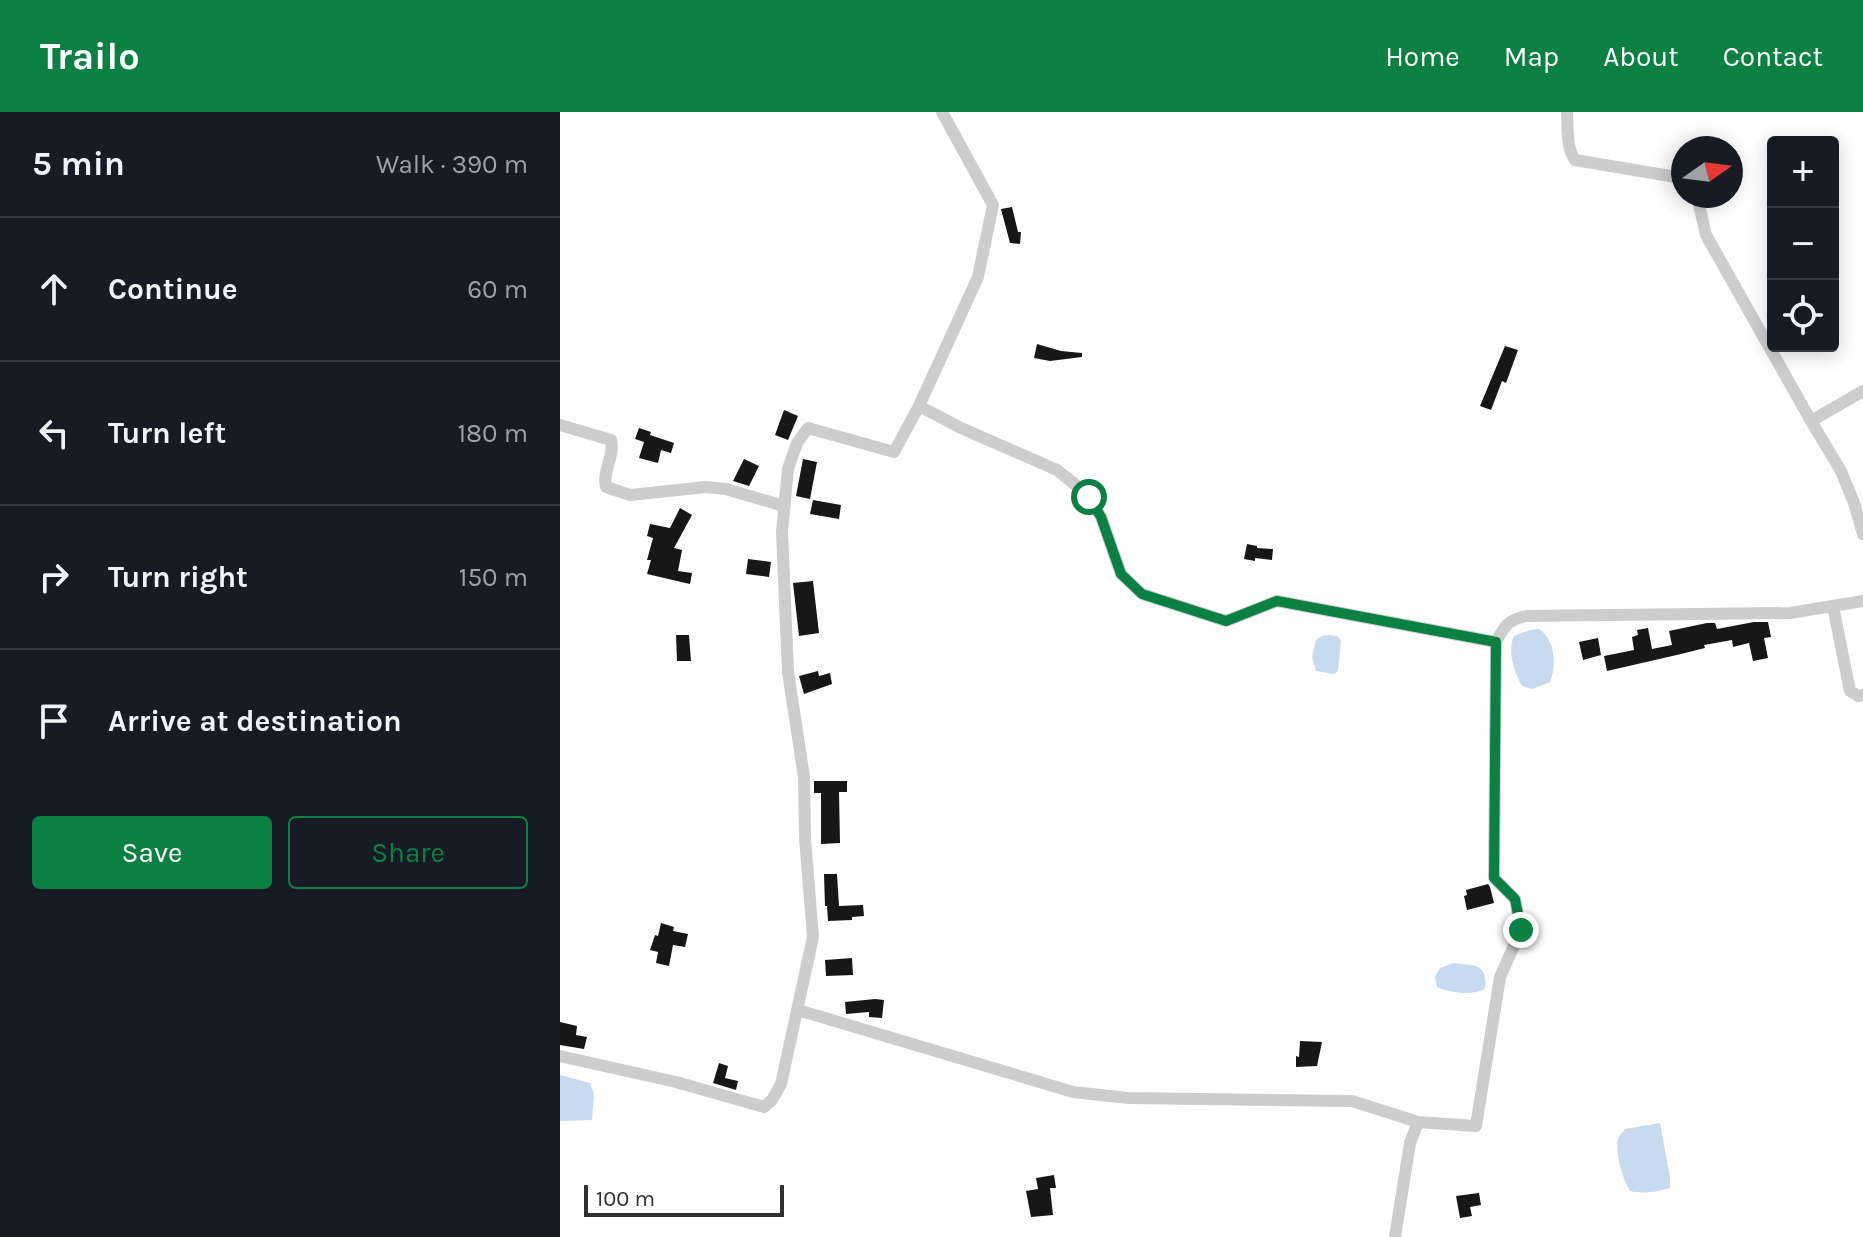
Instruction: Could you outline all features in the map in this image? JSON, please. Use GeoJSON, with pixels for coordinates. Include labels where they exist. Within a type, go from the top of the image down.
{"type":"FeatureCollection","features":[{"type":"Feature","properties":{"kind":"street"},"geometry":{"type":"LineString","coordinates":[[560,1056],[676,1082],[764,1107],[781,1084],[813,937],[805,838],[804,777],[788,672],[782,532],[788,469],[797,443],[808,428],[894,452],[919,406],[978,277],[993,205],[942,112]]}},
{"type":"Feature","properties":{"kind":"street"},"geometry":{"type":"LineString","coordinates":[[1567,112],[1569,146],[1575,160],[1671,176]]}},
{"type":"Feature","properties":{"kind":"street"},"geometry":{"type":"LineString","coordinates":[[1700,208],[1706,235],[1841,471],[1863,534]]}},
{"type":"Feature","properties":{"kind":"street"},"geometry":{"type":"LineString","coordinates":[[1811,421],[1863,391]]}},
{"type":"Feature","properties":{"kind":"street"},"geometry":{"type":"LineString","coordinates":[[919,406],[1057,470],[1077,486],[1089,497],[1101,517],[1121,574],[1142,594],[1226,621],[1277,601],[1496,642]]}},
{"type":"Feature","properties":{"kind":"street"},"geometry":{"type":"LineString","coordinates":[[560,425],[611,440],[613,448],[604,477],[606,487],[630,495],[706,487],[726,489],[784,506]]}},
{"type":"Feature","properties":{"kind":"street"},"geometry":{"type":"LineString","coordinates":[[798,1010],[1073,1092],[1128,1098],[1352,1101],[1418,1122],[1476,1126],[1500,977],[1521,930],[1515,899],[1494,878],[1496,642],[1505,624],[1526,616],[1790,613],[1863,601]]}},
{"type":"Feature","properties":{"kind":"street"},"geometry":{"type":"LineString","coordinates":[[1833,606],[1850,691],[1858,696],[1863,695]]}},
{"type":"Feature","properties":{"kind":"street"},"geometry":{"type":"LineString","coordinates":[[1395,1237],[1410,1143],[1418,1122]]}},
{"type":"Feature","properties":{"kind":"water"},"geometry":{"type":"Polygon","coordinates":[[[1539,629],[1551,646],[1553,668],[1550,682],[1532,689],[1522,686],[1514,668],[1511,648],[1514,636],[1539,629]]]}},
{"type":"Feature","properties":{"kind":"water"},"geometry":{"type":"Polygon","coordinates":[[[1329,635],[1341,640],[1338,671],[1334,674],[1316,671],[1312,657],[1316,640],[1329,635]]]}},
{"type":"Feature","properties":{"kind":"water"},"geometry":{"type":"Polygon","coordinates":[[[1454,963],[1482,970],[1485,989],[1461,993],[1437,987],[1435,977],[1440,968],[1454,963]]]}},
{"type":"Feature","properties":{"kind":"water"},"geometry":{"type":"Polygon","coordinates":[[[560,1075],[590,1083],[594,1094],[592,1120],[560,1121],[560,1075]]]}},
{"type":"Feature","properties":{"kind":"water"},"geometry":{"type":"Polygon","coordinates":[[[1660,1123],[1670,1188],[1650,1192],[1630,1191],[1619,1159],[1619,1138],[1625,1129],[1660,1123]]]}},
{"type":"Feature","properties":{"kind":"building"},"geometry":{"type":"Polygon","coordinates":[[[1012,207],[1018,232],[1021,232],[1020,244],[1010,243],[1001,209],[1012,207]]]}},
{"type":"Feature","properties":{"kind":"building"},"geometry":{"type":"Polygon","coordinates":[[[1037,344],[1082,353],[1082,357],[1050,361],[1034,358],[1037,344]]]}},
{"type":"Feature","properties":{"kind":"building"},"geometry":{"type":"Polygon","coordinates":[[[1505,346],[1518,350],[1506,383],[1502,381],[1491,410],[1480,406],[1505,346]]]}},
{"type":"Feature","properties":{"kind":"building"},"geometry":{"type":"Polygon","coordinates":[[[784,410],[798,416],[788,440],[775,435],[784,410]]]}},
{"type":"Feature","properties":{"kind":"building"},"geometry":{"type":"Polygon","coordinates":[[[639,428],[674,443],[671,453],[661,450],[658,463],[639,458],[644,442],[635,439],[639,428]]]}},
{"type":"Feature","properties":{"kind":"building"},"geometry":{"type":"Polygon","coordinates":[[[744,459],[759,466],[749,486],[733,481],[744,459]]]}},
{"type":"Feature","properties":{"kind":"building"},"geometry":{"type":"Polygon","coordinates":[[[803,459],[817,462],[810,499],[796,496],[803,459]]]}},
{"type":"Feature","properties":{"kind":"building"},"geometry":{"type":"Polygon","coordinates":[[[813,500],[841,505],[839,519],[810,514],[813,500]]]}},
{"type":"Feature","properties":{"kind":"building"},"geometry":{"type":"Polygon","coordinates":[[[680,508],[692,515],[674,548],[682,550],[678,571],[692,573],[690,584],[647,574],[653,538],[647,536],[650,524],[670,528],[680,508]]]}},
{"type":"Feature","properties":{"kind":"building"},"geometry":{"type":"Polygon","coordinates":[[[1247,544],[1273,549],[1272,560],[1244,559],[1247,544]]]}},
{"type":"Feature","properties":{"kind":"building"},"geometry":{"type":"Polygon","coordinates":[[[748,559],[771,562],[769,577],[746,574],[748,559]]]}},
{"type":"Feature","properties":{"kind":"building"},"geometry":{"type":"Polygon","coordinates":[[[813,581],[819,633],[799,636],[793,583],[813,581]]]}},
{"type":"Feature","properties":{"kind":"building"},"geometry":{"type":"Polygon","coordinates":[[[1768,622],[1771,637],[1764,638],[1768,658],[1753,661],[1749,643],[1733,647],[1732,640],[1607,671],[1604,656],[1634,650],[1632,637],[1638,635],[1637,630],[1648,628],[1652,649],[1672,645],[1669,631],[1707,623],[1715,623],[1717,629],[1768,622]]]}},
{"type":"Feature","properties":{"kind":"building"},"geometry":{"type":"Polygon","coordinates":[[[676,635],[689,635],[691,661],[677,661],[676,635]]]}},
{"type":"Feature","properties":{"kind":"building"},"geometry":{"type":"Polygon","coordinates":[[[1598,638],[1601,655],[1583,660],[1579,642],[1598,638]]]}},
{"type":"Feature","properties":{"kind":"building"},"geometry":{"type":"Polygon","coordinates":[[[818,671],[819,676],[830,673],[832,684],[804,694],[799,676],[818,671]]]}},
{"type":"Feature","properties":{"kind":"building"},"geometry":{"type":"Polygon","coordinates":[[[814,781],[847,781],[847,792],[839,792],[840,843],[821,844],[821,793],[814,793],[814,781]]]}},
{"type":"Feature","properties":{"kind":"building"},"geometry":{"type":"Polygon","coordinates":[[[824,874],[837,874],[839,906],[863,905],[864,916],[828,921],[824,874]]]}},
{"type":"Feature","properties":{"kind":"building"},"geometry":{"type":"Polygon","coordinates":[[[1488,884],[1494,903],[1467,910],[1466,890],[1488,884]]]}},
{"type":"Feature","properties":{"kind":"building"},"geometry":{"type":"Polygon","coordinates":[[[661,923],[674,927],[673,931],[688,934],[685,947],[673,945],[669,966],[656,963],[658,952],[650,950],[661,923]]]}},
{"type":"Feature","properties":{"kind":"building"},"geometry":{"type":"Polygon","coordinates":[[[852,958],[853,975],[826,976],[825,960],[852,958]]]}},
{"type":"Feature","properties":{"kind":"building"},"geometry":{"type":"Polygon","coordinates":[[[884,1000],[882,1018],[869,1017],[869,1012],[846,1014],[845,1002],[884,1000]]]}},
{"type":"Feature","properties":{"kind":"building"},"geometry":{"type":"Polygon","coordinates":[[[560,1022],[577,1026],[576,1035],[587,1037],[584,1049],[560,1045],[560,1022]]]}},
{"type":"Feature","properties":{"kind":"building"},"geometry":{"type":"Polygon","coordinates":[[[1300,1041],[1322,1042],[1317,1066],[1296,1067],[1300,1041]]]}},
{"type":"Feature","properties":{"kind":"building"},"geometry":{"type":"Polygon","coordinates":[[[719,1063],[728,1066],[725,1078],[738,1081],[736,1090],[713,1083],[719,1063]]]}},
{"type":"Feature","properties":{"kind":"building"},"geometry":{"type":"Polygon","coordinates":[[[1054,1175],[1056,1188],[1050,1188],[1053,1215],[1031,1217],[1026,1191],[1038,1189],[1036,1178],[1054,1175]]]}},
{"type":"Feature","properties":{"kind":"building"},"geometry":{"type":"Polygon","coordinates":[[[1479,1193],[1481,1205],[1470,1207],[1472,1216],[1460,1218],[1456,1196],[1479,1193]]]}},
{"type":"Feature","properties":{"kind":"route"},"geometry":{"type":"LineString","coordinates":[[1089,497],[1101,517],[1121,574],[1142,594],[1226,621],[1277,601],[1496,642],[1494,878],[1515,899],[1521,930]]}}]}
